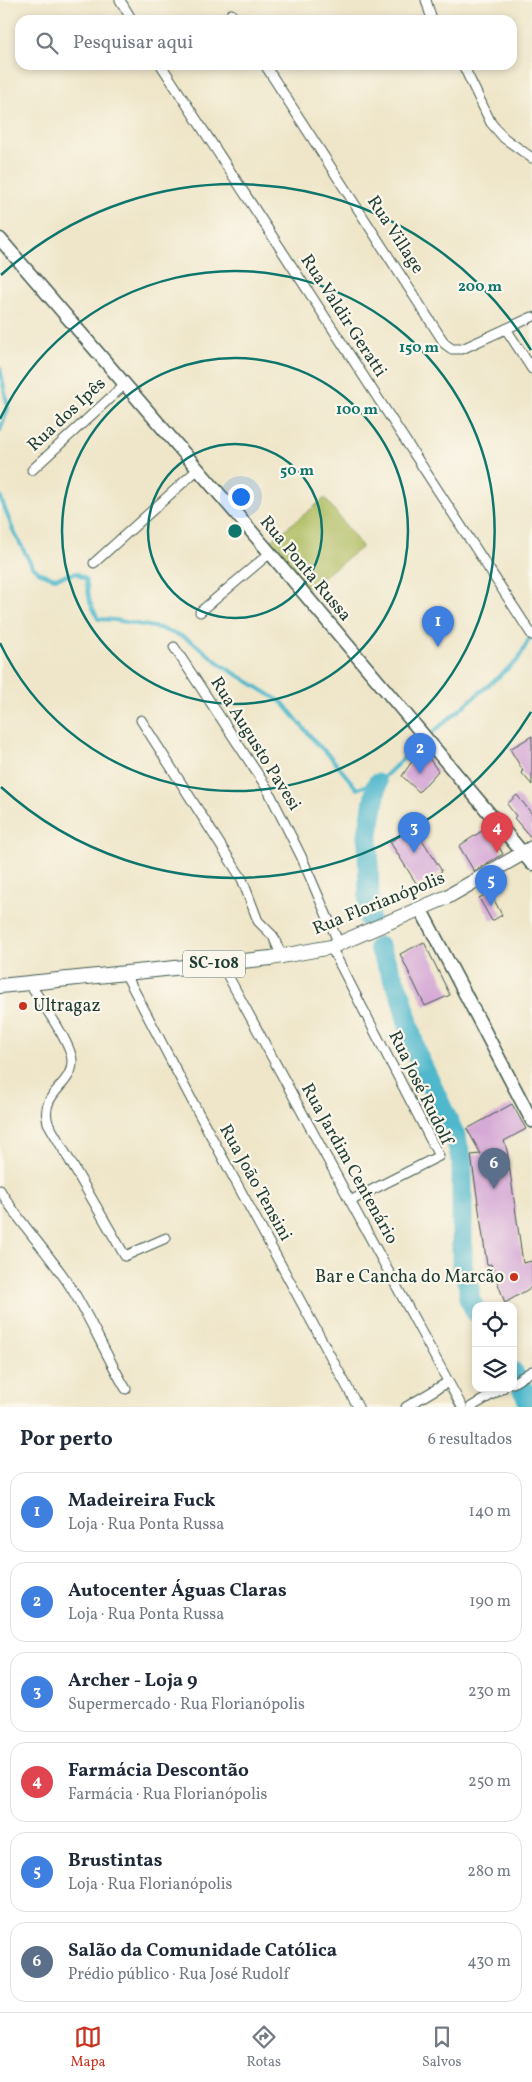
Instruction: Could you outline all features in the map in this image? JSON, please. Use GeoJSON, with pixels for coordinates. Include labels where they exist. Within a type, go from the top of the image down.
{"type":"FeatureCollection","features":[{"type":"Feature","properties":{"kind":"main road","name":"Rua Florianópolis"},"geometry":{"type":"LineString","coordinates":[[0,986],[282,957],[335,946],[421,910],[530,855]]}},
{"type":"Feature","properties":{"kind":"street"},"geometry":{"type":"LineString","coordinates":[[120,0],[129,15]]}},
{"type":"Feature","properties":{"kind":"street"},"geometry":{"type":"LineString","coordinates":[[426,0],[430,15]]}},
{"type":"Feature","properties":{"kind":"street","name":"Rua Valdir Geratti"},"geometry":{"type":"LineString","coordinates":[[164,70],[532,635]]}},
{"type":"Feature","properties":{"kind":"street","name":"Rua Village"},"geometry":{"type":"LineString","coordinates":[[268,70],[445,344],[452,349],[462,349],[532,317]]}},
{"type":"Feature","properties":{"kind":"street"},"geometry":{"type":"LineString","coordinates":[[465,70],[491,123],[504,138],[532,158]]}},
{"type":"Feature","properties":{"kind":"street","name":"Rua Ponta Russa"},"geometry":{"type":"LineString","coordinates":[[0,240],[530,855]]}},
{"type":"Feature","properties":{"kind":"street"},"geometry":{"type":"LineString","coordinates":[[506,329],[532,369]]}},
{"type":"Feature","properties":{"kind":"street","name":"Rua dos Ipês"},"geometry":{"type":"LineString","coordinates":[[32,470],[124,385]]}},
{"type":"Feature","properties":{"kind":"street"},"geometry":{"type":"LineString","coordinates":[[94,563],[197,470]]}},
{"type":"Feature","properties":{"kind":"street"},"geometry":{"type":"LineString","coordinates":[[200,612],[270,553]]}},
{"type":"Feature","properties":{"kind":"street","name":"Rua Augusto Pavesi"},"geometry":{"type":"LineString","coordinates":[[174,647],[267,788],[301,856],[335,946]]}},
{"type":"Feature","properties":{"kind":"street"},"geometry":{"type":"LineString","coordinates":[[141,720],[242,879],[258,921],[273,936],[282,957]]}},
{"type":"Feature","properties":{"kind":"street"},"geometry":{"type":"LineString","coordinates":[[421,910],[532,1121]]}},
{"type":"Feature","properties":{"kind":"street","name":"Rua José Rudolf"},"geometry":{"type":"LineString","coordinates":[[335,946],[439,1156],[350,1201]]}},
{"type":"Feature","properties":{"kind":"street","name":"Rua Jardim Centenário"},"geometry":{"type":"LineString","coordinates":[[221,964],[462,1407]]}},
{"type":"Feature","properties":{"kind":"street","name":"Rua João Tensini"},"geometry":{"type":"LineString","coordinates":[[125,973],[358,1407]]}},
{"type":"Feature","properties":{"kind":"street"},"geometry":{"type":"LineString","coordinates":[[29,982],[66,1043],[72,1060],[68,1074],[45,1108],[51,1129],[125,1256],[166,1238]]}},
{"type":"Feature","properties":{"kind":"street"},"geometry":{"type":"LineString","coordinates":[[0,1190],[20,1221],[54,1262],[71,1288],[126,1390]]}},
{"type":"Feature","properties":{"kind":"street"},"geometry":{"type":"LineString","coordinates":[[517,1380],[529,1373]]}},
{"type":"Feature","properties":{"kind":"street"},"geometry":{"type":"LineString","coordinates":[[406,1407],[448,1382]]}},
{"type":"Feature","properties":{"kind":"street"},"geometry":{"type":"LineString","coordinates":[[471,1407],[496,1392]]}},
{"type":"Feature","properties":{"kind":"green space"},"geometry":{"type":"Polygon","coordinates":[[[325,498],[362,547],[306,590],[269,542],[325,498]]]}},
{"type":"Feature","properties":{"kind":"building"},"geometry":{"type":"Polygon","coordinates":[[[532,736],[532,785],[521,772],[523,771],[510,749],[532,736]]]}},
{"type":"Feature","properties":{"kind":"building"},"geometry":{"type":"Polygon","coordinates":[[[426,754],[438,771],[419,792],[402,776],[415,757],[426,754]]]}},
{"type":"Feature","properties":{"kind":"building"},"geometry":{"type":"Polygon","coordinates":[[[517,795],[532,814],[532,839],[514,818],[516,816],[507,804],[517,795]]]}},
{"type":"Feature","properties":{"kind":"building"},"geometry":{"type":"Polygon","coordinates":[[[414,827],[442,871],[418,886],[390,842],[414,827]]]}},
{"type":"Feature","properties":{"kind":"building"},"geometry":{"type":"Polygon","coordinates":[[[488,827],[503,854],[474,871],[459,846],[488,827]]]}},
{"type":"Feature","properties":{"kind":"building"},"geometry":{"type":"Polygon","coordinates":[[[490,892],[502,915],[492,921],[479,898],[490,892]]]}},
{"type":"Feature","properties":{"kind":"building"},"geometry":{"type":"Polygon","coordinates":[[[424,942],[450,995],[425,1006],[400,954],[424,942]]]}},
{"type":"Feature","properties":{"kind":"building"},"geometry":{"type":"Polygon","coordinates":[[[512,1104],[526,1129],[504,1141],[507,1150],[523,1263],[532,1261],[532,1287],[507,1302],[505,1302],[491,1264],[487,1265],[471,1155],[481,1154],[467,1129],[512,1104]]]}},
{"type":"Feature","properties":{"kind":"waterway"},"geometry":{"type":"LineString","coordinates":[[0,368],[8,408],[0,431]]}},
{"type":"Feature","properties":{"kind":"waterway"},"geometry":{"type":"LineString","coordinates":[[0,496],[13,530],[32,566],[40,573],[55,578],[76,573],[86,579],[90,602],[98,619],[159,628],[181,636],[194,643],[223,666],[283,703],[357,789],[370,784],[377,784],[415,747]]}},
{"type":"Feature","properties":{"kind":"waterway"},"geometry":{"type":"LineString","coordinates":[[432,733],[518,660],[531,635]]}},
{"type":"Feature","properties":{"kind":"waterway"},"geometry":{"type":"LineString","coordinates":[[369,920],[368,834],[377,784]]}},
{"type":"Feature","properties":{"kind":"waterway"},"geometry":{"type":"LineString","coordinates":[[379,947],[401,996],[416,1053],[455,1136],[462,1161],[462,1267],[469,1286],[469,1298],[472,1304]]}},
{"type":"Feature","properties":{"kind":"waterway"},"geometry":{"type":"LineString","coordinates":[[517,1379],[527,1397],[529,1407]]}},
{"type":"Feature","properties":{"kind":"place","name":"Madeireira Fuck"},"geometry":{"type":"Point","coordinates":[438,647]}},
{"type":"Feature","properties":{"kind":"place","name":"Autocenter Águas Claras"},"geometry":{"type":"Point","coordinates":[420,774]}},
{"type":"Feature","properties":{"kind":"place","name":"Archer - Loja 9"},"geometry":{"type":"Point","coordinates":[414,853]}},
{"type":"Feature","properties":{"kind":"place","name":"Farmácia Descontão"},"geometry":{"type":"Point","coordinates":[497,853]}},
{"type":"Feature","properties":{"kind":"place","name":"Brustintas"},"geometry":{"type":"Point","coordinates":[491,906]}},
{"type":"Feature","properties":{"kind":"place","name":"Ultragaz"},"geometry":{"type":"Point","coordinates":[23,1006]}},
{"type":"Feature","properties":{"kind":"place","name":"Salão da Comunidade Católica"},"geometry":{"type":"Point","coordinates":[494,1189]}},
{"type":"Feature","properties":{"kind":"place","name":"Bar e Cancha do Marcão"},"geometry":{"type":"Point","coordinates":[514,1277]}}]}
